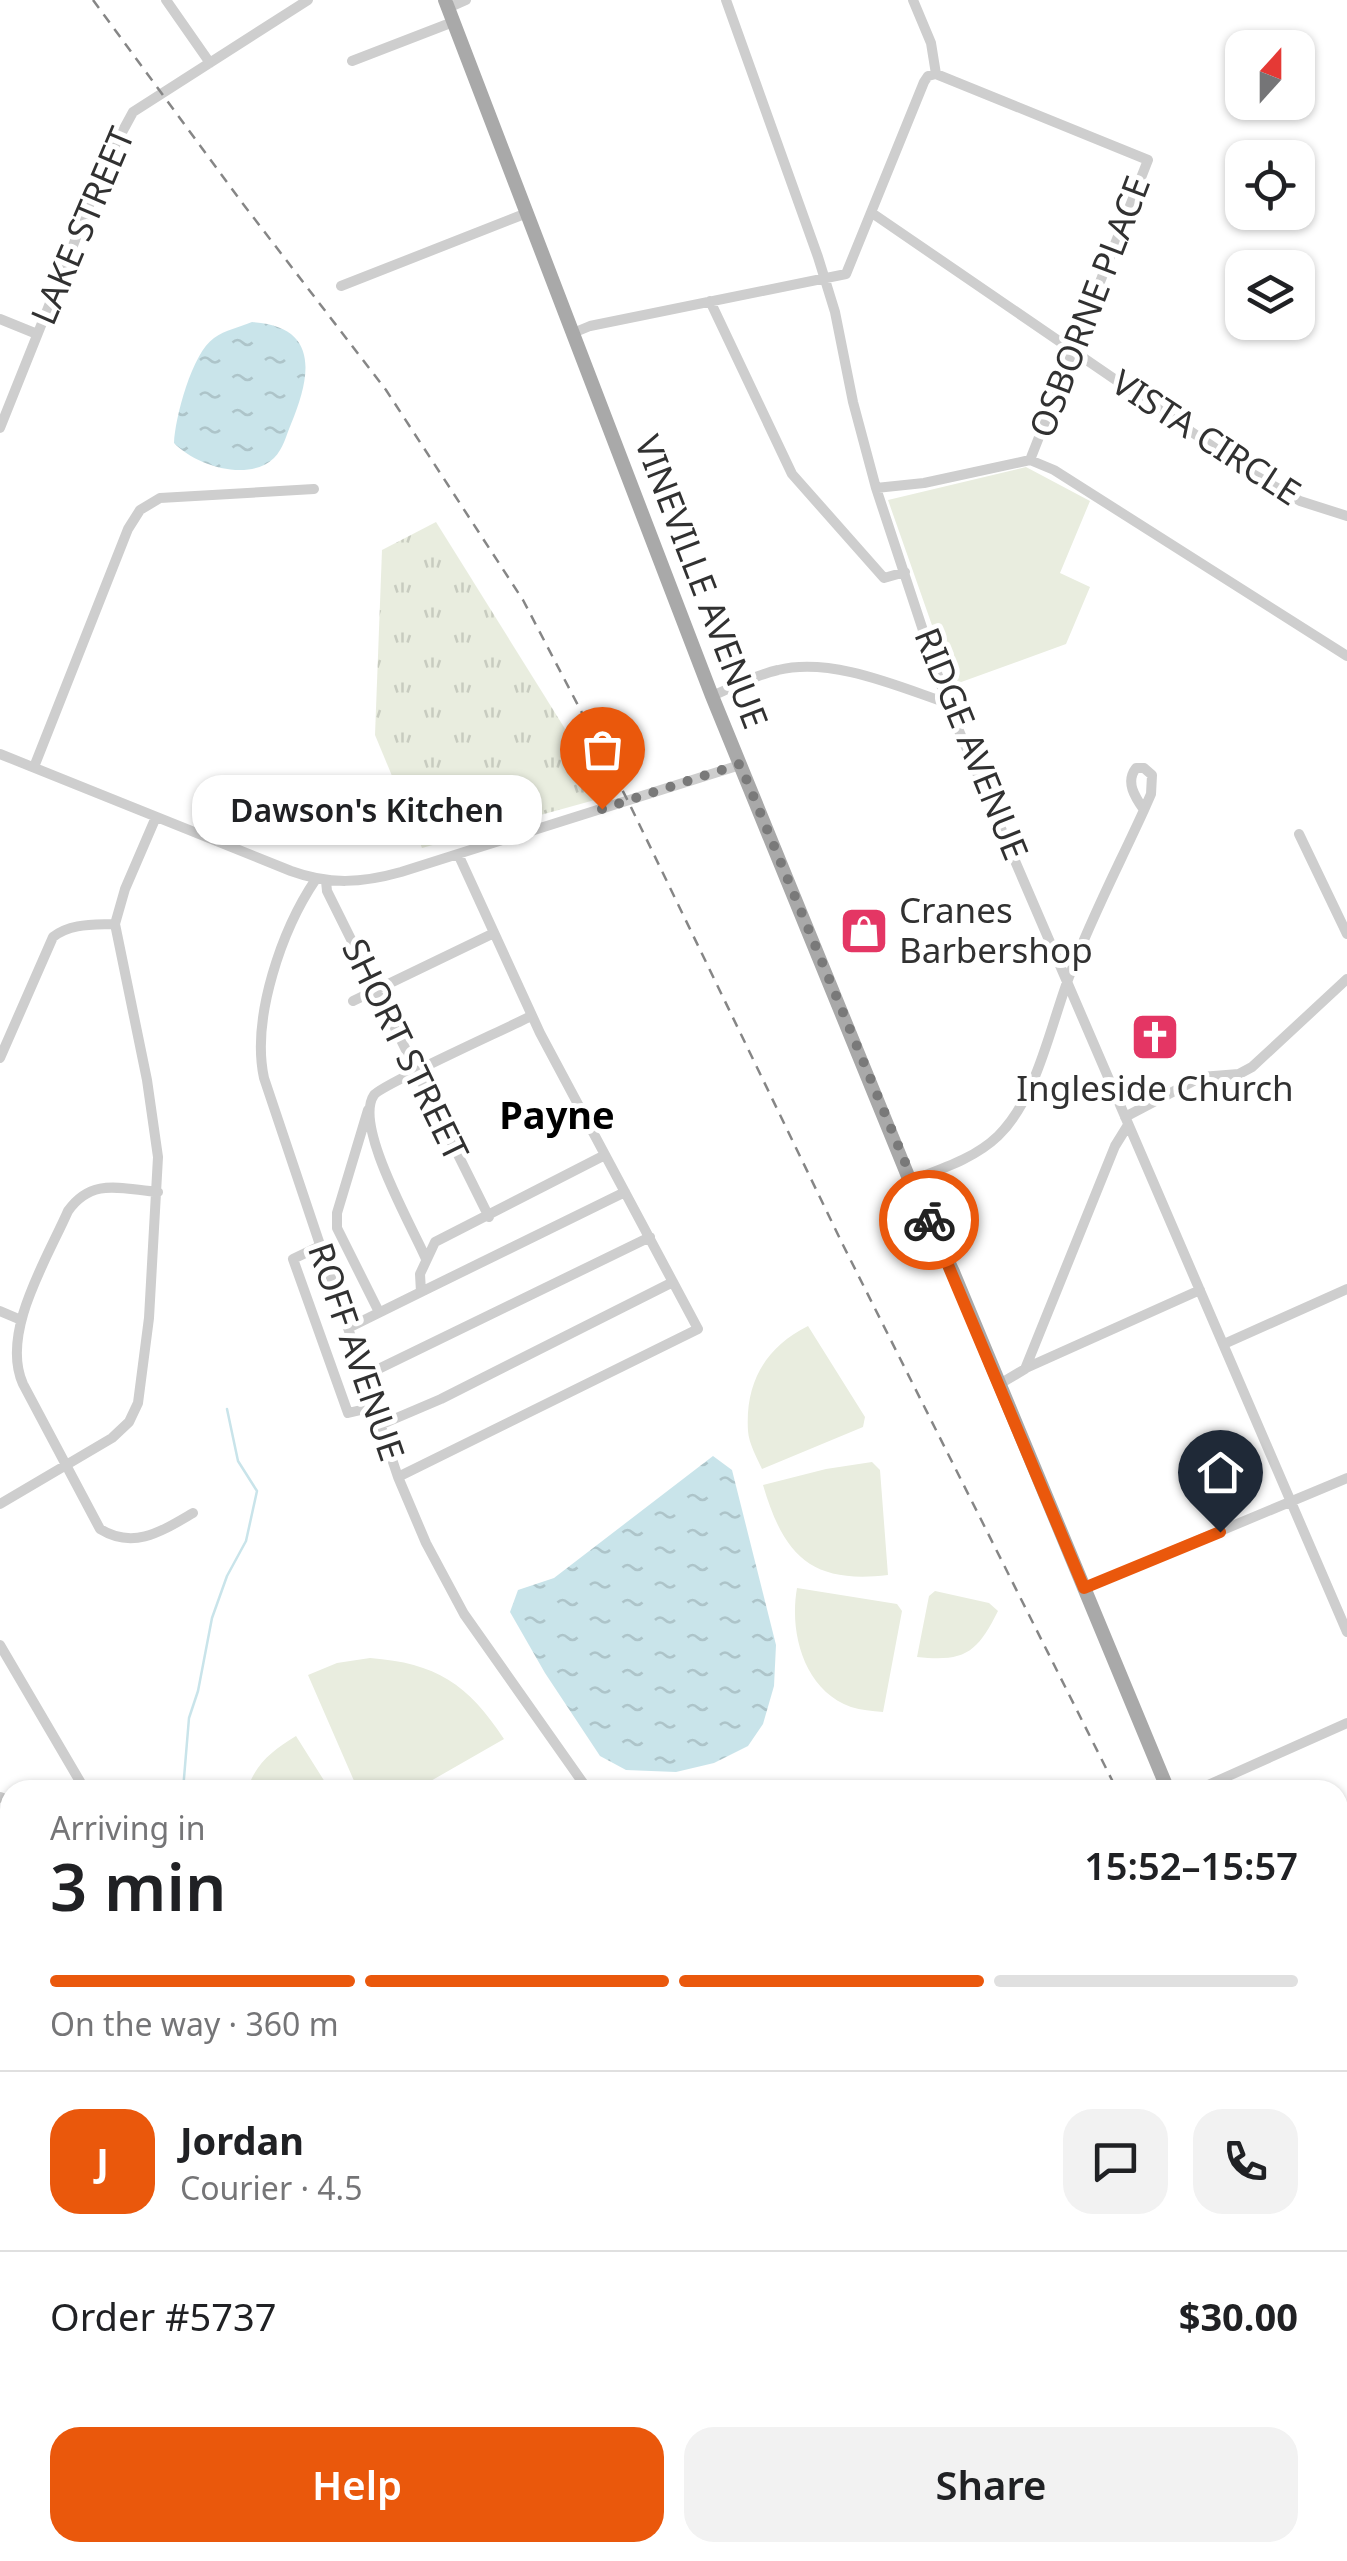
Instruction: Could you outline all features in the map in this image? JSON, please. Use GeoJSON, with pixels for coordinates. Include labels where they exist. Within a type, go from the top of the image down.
{"type":"FeatureCollection","features":[{"type":"Feature","properties":{"kind":"main road","name":"VINEVILLE AVENUE"},"geometry":{"type":"LineString","coordinates":[[449,10],[712,696],[910,1181],[953,1272],[1164,1780]]}},
{"type":"Feature","properties":{"kind":"street"},"geometry":{"type":"LineString","coordinates":[[166,0],[210,63]]}},
{"type":"Feature","properties":{"kind":"street","name":"LAKE STREET"},"geometry":{"type":"LineString","coordinates":[[0,428],[117,136],[133,112],[210,63],[289,5],[308,0]]}},
{"type":"Feature","properties":{"kind":"street"},"geometry":{"type":"LineString","coordinates":[[352,61],[466,0]]}},
{"type":"Feature","properties":{"kind":"street","name":"RIDGE AVENUE"},"geometry":{"type":"LineString","coordinates":[[726,0],[824,277],[876,488],[948,703],[1347,1632]]}},
{"type":"Feature","properties":{"kind":"street"},"geometry":{"type":"LineString","coordinates":[[573,333],[590,326],[846,274],[924,82],[936,74],[931,43],[913,0]]}},
{"type":"Feature","properties":{"kind":"street","name":"OSBORNE PLACE"},"geometry":{"type":"LineString","coordinates":[[936,74],[1148,160],[1030,460]]}},
{"type":"Feature","properties":{"kind":"street"},"geometry":{"type":"LineString","coordinates":[[341,286],[527,213]]}},
{"type":"Feature","properties":{"kind":"street","name":"VISTA CIRCLE"},"geometry":{"type":"LineString","coordinates":[[872,213],[1279,490],[1347,516]]}},
{"type":"Feature","properties":{"kind":"street"},"geometry":{"type":"LineString","coordinates":[[710,301],[792,474],[884,578],[905,572]]}},
{"type":"Feature","properties":{"kind":"street"},"geometry":{"type":"LineString","coordinates":[[0,319],[37,334]]}},
{"type":"Feature","properties":{"kind":"street"},"geometry":{"type":"LineString","coordinates":[[876,488],[924,483],[1030,460],[1054,470],[1347,656]]}},
{"type":"Feature","properties":{"kind":"street"},"geometry":{"type":"LineString","coordinates":[[34,767],[128,529],[140,510],[170,496],[314,489]]}},
{"type":"Feature","properties":{"kind":"street"},"geometry":{"type":"LineString","coordinates":[[712,696],[775,670],[810,668],[856,675],[948,703]]}},
{"type":"Feature","properties":{"kind":"street"},"geometry":{"type":"LineString","coordinates":[[0,754],[321,880],[369,880],[740,764]]}},
{"type":"Feature","properties":{"kind":"street"},"geometry":{"type":"LineString","coordinates":[[910,1181],[977,1152],[1000,1134],[1020,1106],[1058,1014],[1068,978],[1144,810]]}},
{"type":"Feature","properties":{"kind":"street"},"geometry":{"type":"LineString","coordinates":[[0,1504],[112,1438],[134,1414],[149,1318],[158,1192],[156,1134],[116,924],[125,889],[156,817]]}},
{"type":"Feature","properties":{"kind":"street"},"geometry":{"type":"LineString","coordinates":[[1299,834],[1347,934]]}},
{"type":"Feature","properties":{"kind":"street"},"geometry":{"type":"LineString","coordinates":[[398,1477],[698,1329],[532,1016],[458,854]]}},
{"type":"Feature","properties":{"kind":"street","name":"SHORT STREET"},"geometry":{"type":"LineString","coordinates":[[321,880],[488,1217]]}},
{"type":"Feature","properties":{"kind":"street","name":"ROFF AVENUE"},"geometry":{"type":"LineString","coordinates":[[321,880],[298,907],[282,947],[267,1005],[260,1060],[398,1477],[450,1591],[581,1780]]}},
{"type":"Feature","properties":{"kind":"street"},"geometry":{"type":"LineString","coordinates":[[0,1058],[53,937],[79,925],[116,924]]}},
{"type":"Feature","properties":{"kind":"street"},"geometry":{"type":"LineString","coordinates":[[353,1001],[494,933]]}},
{"type":"Feature","properties":{"kind":"street"},"geometry":{"type":"LineString","coordinates":[[1025,1368],[1127,1121],[1201,1077],[1240,1074],[1252,1067],[1347,979]]}},
{"type":"Feature","properties":{"kind":"street"},"geometry":{"type":"LineString","coordinates":[[379,1312],[337,1228],[337,1213],[375,1093],[532,1016]]}},
{"type":"Feature","properties":{"kind":"street"},"geometry":{"type":"LineString","coordinates":[[372,1099],[376,1151],[426,1259]]}},
{"type":"Feature","properties":{"kind":"street"},"geometry":{"type":"LineString","coordinates":[[421,1292],[420,1274],[435,1242],[603,1156]]}},
{"type":"Feature","properties":{"kind":"street"},"geometry":{"type":"LineString","coordinates":[[158,1192],[93,1188],[78,1196],[21,1320],[16,1342],[19,1374],[100,1529],[118,1538],[146,1538],[193,1514]]}},
{"type":"Feature","properties":{"kind":"street"},"geometry":{"type":"LineString","coordinates":[[348,1328],[625,1192]]}},
{"type":"Feature","properties":{"kind":"street"},"geometry":{"type":"LineString","coordinates":[[364,1376],[650,1237]]}},
{"type":"Feature","properties":{"kind":"street"},"geometry":{"type":"LineString","coordinates":[[320,1246],[294,1259],[348,1413],[374,1407]]}},
{"type":"Feature","properties":{"kind":"street"},"geometry":{"type":"LineString","coordinates":[[380,1425],[441,1399],[673,1282]]}},
{"type":"Feature","properties":{"kind":"street"},"geometry":{"type":"LineString","coordinates":[[998,1385],[1025,1368],[1200,1290]]}},
{"type":"Feature","properties":{"kind":"street"},"geometry":{"type":"LineString","coordinates":[[1224,1344],[1347,1290]]}},
{"type":"Feature","properties":{"kind":"street"},"geometry":{"type":"LineString","coordinates":[[0,1311],[21,1320]]}},
{"type":"Feature","properties":{"kind":"street"},"geometry":{"type":"LineString","coordinates":[[1084,1588],[1347,1478]]}},
{"type":"Feature","properties":{"kind":"street"},"geometry":{"type":"LineString","coordinates":[[0,1645],[79,1780]]}},
{"type":"Feature","properties":{"kind":"street"},"geometry":{"type":"LineString","coordinates":[[1219,1780],[1347,1723]]}},
{"type":"Feature","properties":{"kind":"green space"},"geometry":{"type":"Polygon","coordinates":[[[1026,467],[1090,501],[1060,573],[1090,587],[1066,644],[953,685],[888,500],[1026,467]]]}},
{"type":"Feature","properties":{"kind":"green space"},"geometry":{"type":"Polygon","coordinates":[[[436,522],[587,764],[602,798],[422,848],[375,735],[382,550],[436,522]]]}},
{"type":"Feature","properties":{"kind":"green space"},"geometry":{"type":"Polygon","coordinates":[[[808,1326],[865,1417],[863,1427],[762,1469],[748,1431],[750,1397],[770,1356],[780,1344],[808,1326]]]}},
{"type":"Feature","properties":{"kind":"green space"},"geometry":{"type":"Polygon","coordinates":[[[872,1462],[880,1470],[888,1575],[839,1575],[804,1560],[781,1530],[763,1485],[872,1462]]]}},
{"type":"Feature","properties":{"kind":"green space"},"geometry":{"type":"Polygon","coordinates":[[[797,1588],[897,1604],[902,1611],[883,1712],[851,1707],[835,1699],[811,1674],[795,1623],[797,1588]]]}},
{"type":"Feature","properties":{"kind":"green space"},"geometry":{"type":"Polygon","coordinates":[[[935,1591],[989,1603],[998,1611],[983,1637],[968,1652],[947,1658],[917,1657],[929,1596],[935,1591]]]}},
{"type":"Feature","properties":{"kind":"green space"},"geometry":{"type":"Polygon","coordinates":[[[370,1658],[432,1671],[477,1704],[504,1739],[432,1780],[354,1780],[308,1675],[337,1663],[370,1658]]]}},
{"type":"Feature","properties":{"kind":"green space"},"geometry":{"type":"Polygon","coordinates":[[[296,1736],[324,1780],[251,1780],[279,1747],[296,1736]]]}},
{"type":"Feature","properties":{"kind":"water"},"geometry":{"type":"Polygon","coordinates":[[[252,322],[290,333],[299,343],[304,356],[303,388],[284,442],[274,458],[250,469],[222,468],[195,458],[174,443],[178,418],[192,371],[206,346],[223,333],[252,322]]]}},
{"type":"Feature","properties":{"kind":"water"},"geometry":{"type":"Polygon","coordinates":[[[713,1456],[732,1470],[776,1645],[774,1686],[763,1724],[748,1746],[714,1763],[676,1772],[626,1770],[600,1756],[510,1612],[518,1590],[554,1578],[713,1456]]]}},
{"type":"Feature","properties":{"kind":"waterway"},"geometry":{"type":"LineString","coordinates":[[184,1780],[189,1718],[212,1618],[227,1576],[246,1541],[257,1491],[238,1461],[227,1409]]}},
{"type":"Feature","properties":{"kind":"railway"},"geometry":{"type":"LineString","coordinates":[[93,0],[386,390],[523,600],[628,801],[843,1245],[1112,1780]]}},
{"type":"Feature","properties":{"kind":"way so far"},"geometry":{"type":"LineString","coordinates":[[602,809],[740,764],[929,1220]]}},
{"type":"Feature","properties":{"kind":"place","name":"Dawson's Kitchen"},"geometry":{"type":"Point","coordinates":[602,809]}},
{"type":"Feature","properties":{"kind":"place","name":"Cranes Barbershop"},"geometry":{"type":"Point","coordinates":[864,931]}},
{"type":"Feature","properties":{"kind":"place","name":"Ingleside Church"},"geometry":{"type":"Point","coordinates":[1155,1037]}},
{"type":"Feature","properties":{"kind":"district","name":"Payne"},"geometry":{"type":"Point","coordinates":[557,1116]}},
{"type":"Feature","properties":{"kind":"route"},"geometry":{"type":"LineString","coordinates":[[929,1220],[1084,1588],[1220,1532]]}}]}
